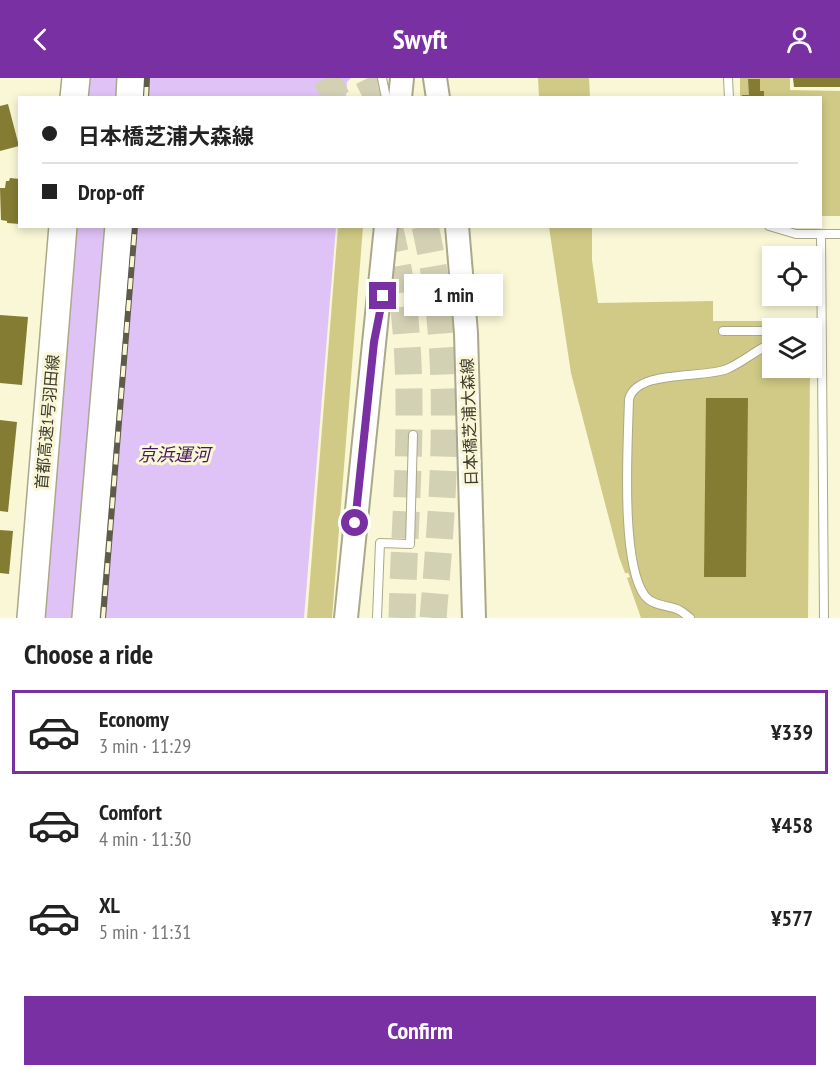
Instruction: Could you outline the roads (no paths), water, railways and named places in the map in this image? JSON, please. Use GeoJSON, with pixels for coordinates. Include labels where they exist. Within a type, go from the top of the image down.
{"type":"FeatureCollection","features":[{"type":"Feature","properties":{"kind":"highway"},"geometry":{"type":"LineString","coordinates":[[74,96],[75,78]]}},
{"type":"Feature","properties":{"kind":"highway"},"geometry":{"type":"LineString","coordinates":[[130,96],[131,78]]}},
{"type":"Feature","properties":{"kind":"highway","name":"首都高速1号羽田線"},"geometry":{"type":"LineString","coordinates":[[31,618],[63,228]]}},
{"type":"Feature","properties":{"kind":"highway"},"geometry":{"type":"LineString","coordinates":[[86,618],[119,228]]}},
{"type":"Feature","properties":{"kind":"main road"},"geometry":{"type":"LineString","coordinates":[[400,96],[402,78]]}},
{"type":"Feature","properties":{"kind":"main road"},"geometry":{"type":"LineString","coordinates":[[435,78],[438,96]]}},
{"type":"Feature","properties":{"kind":"main road"},"geometry":{"type":"LineString","coordinates":[[348,618],[351,563],[386,228]]}},
{"type":"Feature","properties":{"kind":"main road"},"geometry":{"type":"LineString","coordinates":[[374,342],[397,228]]}},
{"type":"Feature","properties":{"kind":"main road","name":"日本橋芝浦大森線"},"geometry":{"type":"LineString","coordinates":[[456,234],[466,333],[474,618]]}},
{"type":"Feature","properties":{"kind":"lane"},"geometry":{"type":"LineString","coordinates":[[382,78],[386,96]]}},
{"type":"Feature","properties":{"kind":"lane"},"geometry":{"type":"LineString","coordinates":[[728,78],[729,96]]}},
{"type":"Feature","properties":{"kind":"lane"},"geometry":{"type":"LineString","coordinates":[[776,228],[796,234],[840,234]]}},
{"type":"Feature","properties":{"kind":"lane"},"geometry":{"type":"LineString","coordinates":[[821,234],[821,318]]}},
{"type":"Feature","properties":{"kind":"lane"},"geometry":{"type":"LineString","coordinates":[[723,331],[762,331]]}},
{"type":"Feature","properties":{"kind":"lane"},"geometry":{"type":"LineString","coordinates":[[690,618],[678,609],[655,602],[645,595],[632,559],[629,399],[631,392],[642,384],[674,376],[727,369],[762,348]]}},
{"type":"Feature","properties":{"kind":"lane"},"geometry":{"type":"LineString","coordinates":[[821,378],[824,618]]}},
{"type":"Feature","properties":{"kind":"lane"},"geometry":{"type":"LineString","coordinates":[[377,618],[380,543],[410,544],[413,435]]}},
{"type":"Feature","properties":{"kind":"water"},"geometry":{"type":"Polygon","coordinates":[[[62,78],[351,78],[347,82],[346,96],[60,96],[62,78]]]}},
{"type":"Feature","properties":{"kind":"water","name":"京浜運河"},"geometry":{"type":"Polygon","coordinates":[[[50,228],[336,228],[304,618],[17,618],[50,228]]]}},
{"type":"Feature","properties":{"kind":"tunnel"},"geometry":{"type":"LineString","coordinates":[[326,78],[336,96]]}},
{"type":"Feature","properties":{"kind":"tunnel"},"geometry":{"type":"LineString","coordinates":[[368,78],[377,96]]}},
{"type":"Feature","properties":{"kind":"tunnel"},"geometry":{"type":"LineString","coordinates":[[389,228],[399,275],[408,372],[408,470],[402,618]]}},
{"type":"Feature","properties":{"kind":"tunnel"},"geometry":{"type":"LineString","coordinates":[[425,228],[434,275],[444,372],[441,520],[433,618]]}},
{"type":"Feature","properties":{"kind":"railway"},"geometry":{"type":"LineString","coordinates":[[146,96],[147,78]]}},
{"type":"Feature","properties":{"kind":"railway"},"geometry":{"type":"LineString","coordinates":[[103,618],[135,228]]}}]}
